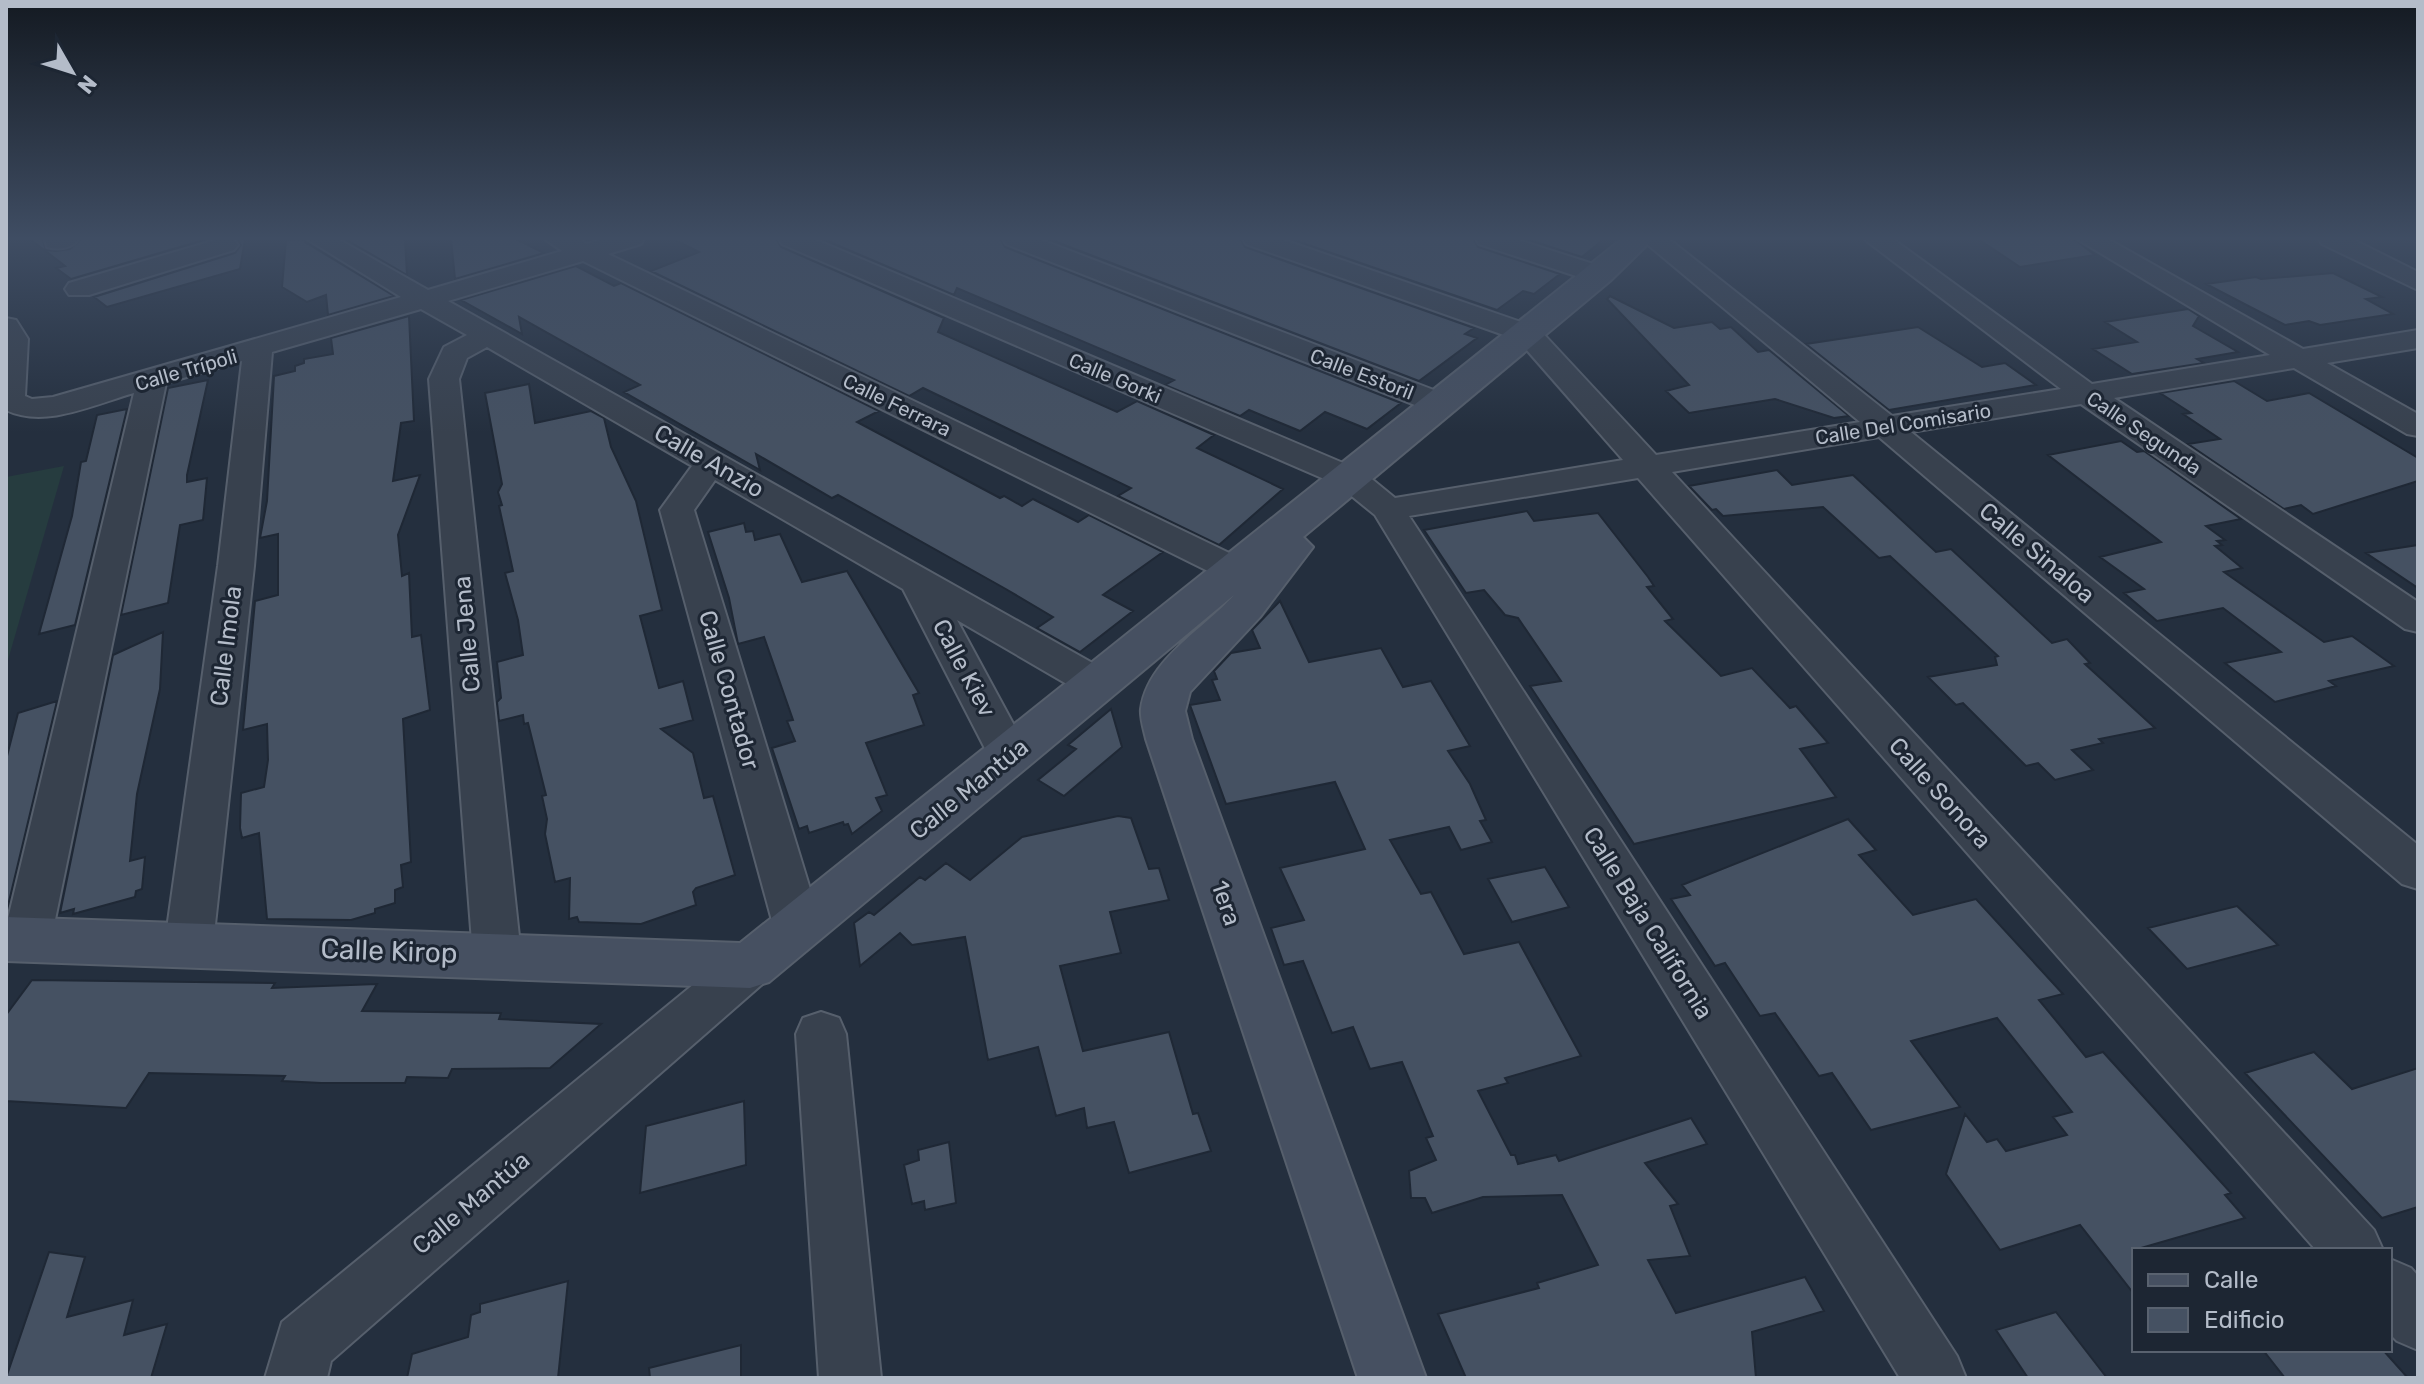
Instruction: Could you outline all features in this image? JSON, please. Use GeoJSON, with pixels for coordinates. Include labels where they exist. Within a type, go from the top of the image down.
{"type":"FeatureCollection","features":[{"type":"Feature","properties":{"kind":"street","name":"Calle Trípoli"},"geometry":{"type":"LineString","coordinates":[[6,326],[14,339],[9,400],[28,409],[110,392],[413,304]]}},
{"type":"Feature","properties":{"kind":"street","name":"Calle Anzio"},"geometry":{"type":"LineString","coordinates":[[431,304],[1098,684]]}},
{"type":"Feature","properties":{"kind":"street","name":"Calle Ferrara"},"geometry":{"type":"LineString","coordinates":[[689,304],[1237,571]]}},
{"type":"Feature","properties":{"kind":"street","name":"Calle Gorki"},"geometry":{"type":"LineString","coordinates":[[937,304],[1369,494]]}},
{"type":"Feature","properties":{"kind":"street","name":"Calle Estoril"},"geometry":{"type":"LineString","coordinates":[[1182,304],[1441,404]]}},
{"type":"Feature","properties":{"kind":"street"},"geometry":{"type":"LineString","coordinates":[[1441,304],[1528,334]]}},
{"type":"Feature","properties":{"kind":"street","name":"Calle Mantúa"},"geometry":{"type":"LineString","coordinates":[[300,1361],[750,966],[1009,755],[1237,571],[1369,494],[1441,404],[1565,304]]}},
{"type":"Feature","properties":{"kind":"street","name":"Calle Sinaloa"},"geometry":{"type":"LineString","coordinates":[[1733,304],[1886,427],[2418,871]]}},
{"type":"Feature","properties":{"kind":"street","name":"Calle Segunda"},"geometry":{"type":"LineString","coordinates":[[1964,304],[2087,394],[2418,620]]}},
{"type":"Feature","properties":{"kind":"street"},"geometry":{"type":"LineString","coordinates":[[2201,304],[2418,427]]}},
{"type":"Feature","properties":{"kind":"street","name":"Calle Sonora"},"geometry":{"type":"LineString","coordinates":[[1528,334],[2352,1248]]}},
{"type":"Feature","properties":{"kind":"street","name":"Calle Jena"},"geometry":{"type":"LineString","coordinates":[[487,336],[454,353],[447,364],[444,379],[497,955]]}},
{"type":"Feature","properties":{"kind":"street","name":"Calle Del Comisario"},"geometry":{"type":"LineString","coordinates":[[1369,494],[1645,466],[2418,339]]}},
{"type":"Feature","properties":{"kind":"street","name":"Calle Imola"},"geometry":{"type":"LineString","coordinates":[[189,943],[236,566],[258,349]]}},
{"type":"Feature","properties":{"kind":"street","name":"Calle Kirop"},"geometry":{"type":"LineString","coordinates":[[152,380],[16,939],[750,966]]}},
{"type":"Feature","properties":{"kind":"street","name":"Calle Contador"},"geometry":{"type":"LineString","coordinates":[[711,462],[677,510],[798,928]]}},
{"type":"Feature","properties":{"kind":"street","name":"1era"},"geometry":{"type":"LineString","coordinates":[[1369,494],[1184,668],[1168,690],[1163,711],[1169,739],[1392,1378]]}},
{"type":"Feature","properties":{"kind":"street","name":"Calle Baja California"},"geometry":{"type":"LineString","coordinates":[[1369,494],[1935,1378]]}},
{"type":"Feature","properties":{"kind":"street","name":"Calle Kiev"},"geometry":{"type":"LineString","coordinates":[[918,582],[1009,755]]}},
{"type":"Feature","properties":{"kind":"street"},"geometry":{"type":"LineString","coordinates":[[821,1034],[850,1378]]}},
{"type":"Feature","properties":{"kind":"street"},"geometry":{"type":"LineString","coordinates":[[2392,1291],[2418,1320]]}},
{"type":"Feature","properties":{"kind":"green space"},"geometry":{"type":"Polygon","coordinates":[[[64,466],[6,667],[6,477],[64,466]]]}},
{"type":"Feature","properties":{"kind":"building"},"geometry":{"type":"Polygon","coordinates":[[[327,304],[368,304],[328,315],[327,304]]]}},
{"type":"Feature","properties":{"kind":"building"},"geometry":{"type":"Polygon","coordinates":[[[467,304],[662,304],[879,411],[857,422],[1000,498],[1004,496],[1022,506],[1033,499],[1078,522],[1089,515],[1163,552],[1103,595],[1133,611],[1080,652],[1037,628],[1053,617],[1004,588],[838,495],[832,498],[756,454],[760,470],[624,392],[640,385],[519,317],[522,334],[467,304]]]}},
{"type":"Feature","properties":{"kind":"building"},"geometry":{"type":"Polygon","coordinates":[[[718,304],[911,304],[944,318],[938,332],[1117,412],[1137,401],[1214,435],[1197,448],[1283,489],[1219,545],[1118,496],[1131,488],[923,388],[909,396],[718,304]]]}},
{"type":"Feature","properties":{"kind":"building"},"geometry":{"type":"Polygon","coordinates":[[[994,304],[1149,304],[1401,403],[1367,429],[1325,412],[1300,431],[1249,410],[1240,416],[1165,385],[1174,380],[994,304]]]}},
{"type":"Feature","properties":{"kind":"building"},"geometry":{"type":"Polygon","coordinates":[[[1217,304],[1405,304],[1474,328],[1465,334],[1477,338],[1419,381],[1217,304]]]}},
{"type":"Feature","properties":{"kind":"building"},"geometry":{"type":"Polygon","coordinates":[[[1478,304],[1506,304],[1497,310],[1478,304]]]}},
{"type":"Feature","properties":{"kind":"building"},"geometry":{"type":"Polygon","coordinates":[[[1611,304],[1625,304],[1674,328],[1712,322],[1720,329],[1731,327],[1758,352],[1769,350],[1849,416],[1834,418],[1775,399],[1689,413],[1666,391],[1689,385],[1611,304]]]}},
{"type":"Feature","properties":{"kind":"building"},"geometry":{"type":"Polygon","coordinates":[[[2244,304],[2374,304],[2393,314],[2320,325],[2309,321],[2285,325],[2244,304]]]}},
{"type":"Feature","properties":{"kind":"building"},"geometry":{"type":"Polygon","coordinates":[[[2188,309],[2199,316],[2193,326],[2238,352],[2197,359],[2204,363],[2132,374],[2093,349],[2137,342],[2105,322],[2188,309]]]}},
{"type":"Feature","properties":{"kind":"building"},"geometry":{"type":"Polygon","coordinates":[[[409,316],[414,421],[401,423],[393,481],[420,475],[398,535],[402,576],[409,573],[412,637],[421,635],[430,710],[403,719],[411,862],[401,865],[403,887],[395,890],[395,903],[375,909],[375,913],[351,920],[267,919],[259,833],[242,838],[240,828],[241,793],[264,787],[268,760],[267,724],[243,730],[255,601],[278,595],[278,534],[260,538],[267,501],[274,376],[295,371],[295,366],[304,363],[304,359],[333,354],[331,338],[409,316]]]}},
{"type":"Feature","properties":{"kind":"building"},"geometry":{"type":"Polygon","coordinates":[[[1918,327],[1982,367],[2005,363],[2036,385],[1889,410],[1806,344],[1918,327]]]}},
{"type":"Feature","properties":{"kind":"building"},"geometry":{"type":"Polygon","coordinates":[[[208,380],[187,475],[187,482],[207,478],[203,520],[180,525],[168,603],[121,615],[168,388],[208,380]]]}},
{"type":"Feature","properties":{"kind":"building"},"geometry":{"type":"Polygon","coordinates":[[[2234,381],[2267,401],[2309,393],[2418,458],[2418,481],[2313,514],[2301,505],[2284,509],[2188,444],[2220,439],[2183,414],[2191,413],[2160,393],[2234,381]]]}},
{"type":"Feature","properties":{"kind":"building"},"geometry":{"type":"Polygon","coordinates":[[[529,384],[535,423],[591,411],[604,418],[611,447],[636,501],[662,610],[640,616],[659,688],[683,681],[693,720],[661,729],[693,753],[704,798],[713,796],[735,875],[696,888],[693,892],[696,905],[641,924],[579,922],[577,917],[569,919],[570,878],[555,882],[545,834],[547,819],[542,796],[546,795],[528,723],[524,724],[523,715],[499,721],[497,702],[501,698],[497,662],[523,655],[518,620],[505,573],[513,571],[499,506],[502,505],[498,492],[502,484],[485,393],[529,384]]]}},
{"type":"Feature","properties":{"kind":"building"},"geometry":{"type":"Polygon","coordinates":[[[127,409],[75,625],[39,634],[72,516],[81,462],[86,461],[97,415],[127,409]]]}},
{"type":"Feature","properties":{"kind":"building"},"geometry":{"type":"Polygon","coordinates":[[[2121,441],[2137,452],[2144,451],[2241,519],[2206,526],[2225,540],[2217,541],[2222,545],[2215,546],[2242,568],[2224,572],[2324,642],[2352,636],[2394,666],[2329,681],[2336,686],[2275,702],[2225,663],[2281,652],[2223,608],[2157,621],[2124,593],[2144,589],[2100,557],[2161,542],[2048,455],[2121,441]]]}},
{"type":"Feature","properties":{"kind":"building"},"geometry":{"type":"Polygon","coordinates":[[[1777,470],[1792,485],[1853,475],[1936,552],[1951,549],[2052,643],[2067,639],[2090,663],[2085,664],[2155,728],[2099,739],[2103,743],[2072,750],[2093,770],[2055,780],[2038,763],[2026,766],[1963,703],[1956,705],[1928,677],[1997,665],[1995,657],[1998,656],[1890,556],[1879,558],[1823,507],[1723,516],[1716,509],[1712,510],[1689,486],[1777,470]]]}},
{"type":"Feature","properties":{"kind":"building"},"geometry":{"type":"Polygon","coordinates":[[[1527,511],[1534,521],[1598,513],[1654,586],[1647,587],[1673,619],[1665,621],[1721,676],[1752,668],[1790,708],[1796,706],[1828,743],[1800,749],[1836,797],[1634,844],[1530,686],[1561,681],[1518,618],[1505,615],[1484,590],[1466,593],[1424,530],[1527,511]]]}},
{"type":"Feature","properties":{"kind":"building"},"geometry":{"type":"Polygon","coordinates":[[[744,523],[746,532],[753,531],[755,540],[780,534],[802,582],[847,571],[919,693],[913,695],[924,725],[866,743],[887,795],[876,798],[882,811],[852,834],[848,824],[844,825],[843,822],[809,833],[807,826],[799,829],[772,748],[795,741],[787,721],[793,720],[764,637],[738,644],[729,598],[708,532],[744,523]]]}},
{"type":"Feature","properties":{"kind":"building"},"geometry":{"type":"Polygon","coordinates":[[[2418,545],[2418,588],[2366,553],[2418,545]]]}},
{"type":"Feature","properties":{"kind":"building"},"geometry":{"type":"Polygon","coordinates":[[[1280,601],[1309,662],[1381,648],[1403,687],[1431,681],[1470,746],[1448,751],[1470,784],[1486,820],[1480,821],[1492,842],[1461,850],[1449,827],[1390,840],[1421,894],[1431,892],[1464,954],[1519,942],[1581,1056],[1505,1078],[1508,1083],[1478,1091],[1511,1155],[1515,1155],[1518,1164],[1556,1155],[1559,1161],[1691,1118],[1707,1144],[1645,1163],[1678,1204],[1670,1206],[1690,1256],[1648,1260],[1676,1313],[1805,1277],[1824,1311],[1752,1332],[1756,1378],[1466,1378],[1438,1314],[1539,1288],[1537,1283],[1598,1265],[1562,1195],[1483,1197],[1432,1213],[1425,1198],[1411,1198],[1409,1171],[1436,1160],[1426,1138],[1433,1136],[1402,1062],[1370,1069],[1353,1027],[1332,1033],[1303,961],[1284,965],[1271,928],[1304,920],[1280,868],[1365,849],[1335,782],[1226,804],[1190,705],[1220,700],[1212,680],[1217,679],[1214,671],[1231,653],[1260,648],[1252,630],[1280,601]]]}},
{"type":"Feature","properties":{"kind":"building"},"geometry":{"type":"Polygon","coordinates":[[[163,632],[160,689],[137,794],[130,861],[145,857],[142,889],[136,891],[135,897],[73,914],[74,909],[60,913],[113,655],[163,632]]]}},
{"type":"Feature","properties":{"kind":"building"},"geometry":{"type":"Polygon","coordinates":[[[57,701],[6,914],[6,760],[18,713],[57,701]]]}},
{"type":"Feature","properties":{"kind":"building"},"geometry":{"type":"Polygon","coordinates":[[[1111,709],[1122,747],[1064,796],[1038,780],[1076,749],[1068,745],[1111,709]]]}},
{"type":"Feature","properties":{"kind":"building"},"geometry":{"type":"Polygon","coordinates":[[[1118,816],[1131,818],[1149,869],[1159,868],[1169,900],[1110,912],[1121,953],[1060,966],[1083,1051],[1169,1032],[1193,1114],[1198,1113],[1211,1151],[1129,1173],[1114,1122],[1087,1128],[1084,1108],[1056,1116],[1038,1047],[988,1060],[965,937],[912,945],[900,933],[860,966],[854,923],[869,912],[874,915],[920,877],[925,880],[946,863],[970,880],[1022,837],[1118,816]]]}},
{"type":"Feature","properties":{"kind":"building"},"geometry":{"type":"Polygon","coordinates":[[[1848,819],[1876,850],[1859,855],[1913,915],[1976,899],[2063,994],[2039,1000],[2086,1057],[2103,1052],[2231,1193],[2225,1195],[2245,1218],[2132,1248],[2132,1291],[2080,1225],[2000,1250],[1946,1174],[1965,1114],[1987,1142],[1997,1139],[2006,1151],[2067,1135],[2053,1117],[2072,1112],[1997,1018],[1911,1041],[1960,1107],[1871,1130],[1832,1073],[1819,1076],[1775,1013],[1760,1016],[1725,963],[1715,966],[1671,899],[1690,895],[1682,885],[1848,819]]]}},
{"type":"Feature","properties":{"kind":"building"},"geometry":{"type":"Polygon","coordinates":[[[1545,867],[1569,907],[1512,922],[1488,879],[1545,867]]]}},
{"type":"Feature","properties":{"kind":"building"},"geometry":{"type":"Polygon","coordinates":[[[2237,906],[2278,945],[2187,969],[2148,928],[2237,906]]]}},
{"type":"Feature","properties":{"kind":"building"},"geometry":{"type":"Polygon","coordinates":[[[32,980],[275,983],[272,988],[377,984],[362,1011],[501,1013],[499,1019],[601,1024],[550,1068],[452,1069],[448,1078],[407,1077],[405,1083],[321,1083],[282,1081],[285,1076],[149,1073],[126,1108],[6,1101],[6,1015],[32,980]]]}},
{"type":"Feature","properties":{"kind":"building"},"geometry":{"type":"Polygon","coordinates":[[[2314,1052],[2352,1089],[2418,1068],[2418,1207],[2382,1218],[2245,1073],[2314,1052]]]}},
{"type":"Feature","properties":{"kind":"building"},"geometry":{"type":"Polygon","coordinates":[[[744,1101],[746,1165],[640,1193],[646,1126],[744,1101]]]}},
{"type":"Feature","properties":{"kind":"building"},"geometry":{"type":"Polygon","coordinates":[[[949,1142],[956,1203],[925,1210],[924,1201],[912,1204],[904,1165],[919,1160],[918,1150],[949,1142]]]}},
{"type":"Feature","properties":{"kind":"building"},"geometry":{"type":"Polygon","coordinates":[[[49,1252],[85,1257],[67,1317],[133,1300],[124,1335],[167,1324],[151,1378],[6,1378],[49,1252]]]}},
{"type":"Feature","properties":{"kind":"building"},"geometry":{"type":"Polygon","coordinates":[[[568,1281],[558,1378],[407,1378],[412,1354],[468,1337],[471,1315],[480,1312],[480,1304],[568,1281]]]}},
{"type":"Feature","properties":{"kind":"building"},"geometry":{"type":"Polygon","coordinates":[[[2056,1312],[2107,1378],[2028,1378],[1996,1330],[2056,1312]]]}},
{"type":"Feature","properties":{"kind":"building"},"geometry":{"type":"Polygon","coordinates":[[[741,1345],[741,1378],[650,1378],[649,1368],[741,1345]]]}},
{"type":"Feature","properties":{"kind":"building"},"geometry":{"type":"Polygon","coordinates":[[[2265,1352],[2385,1352],[2408,1378],[2285,1378],[2265,1352]]]}}]}
